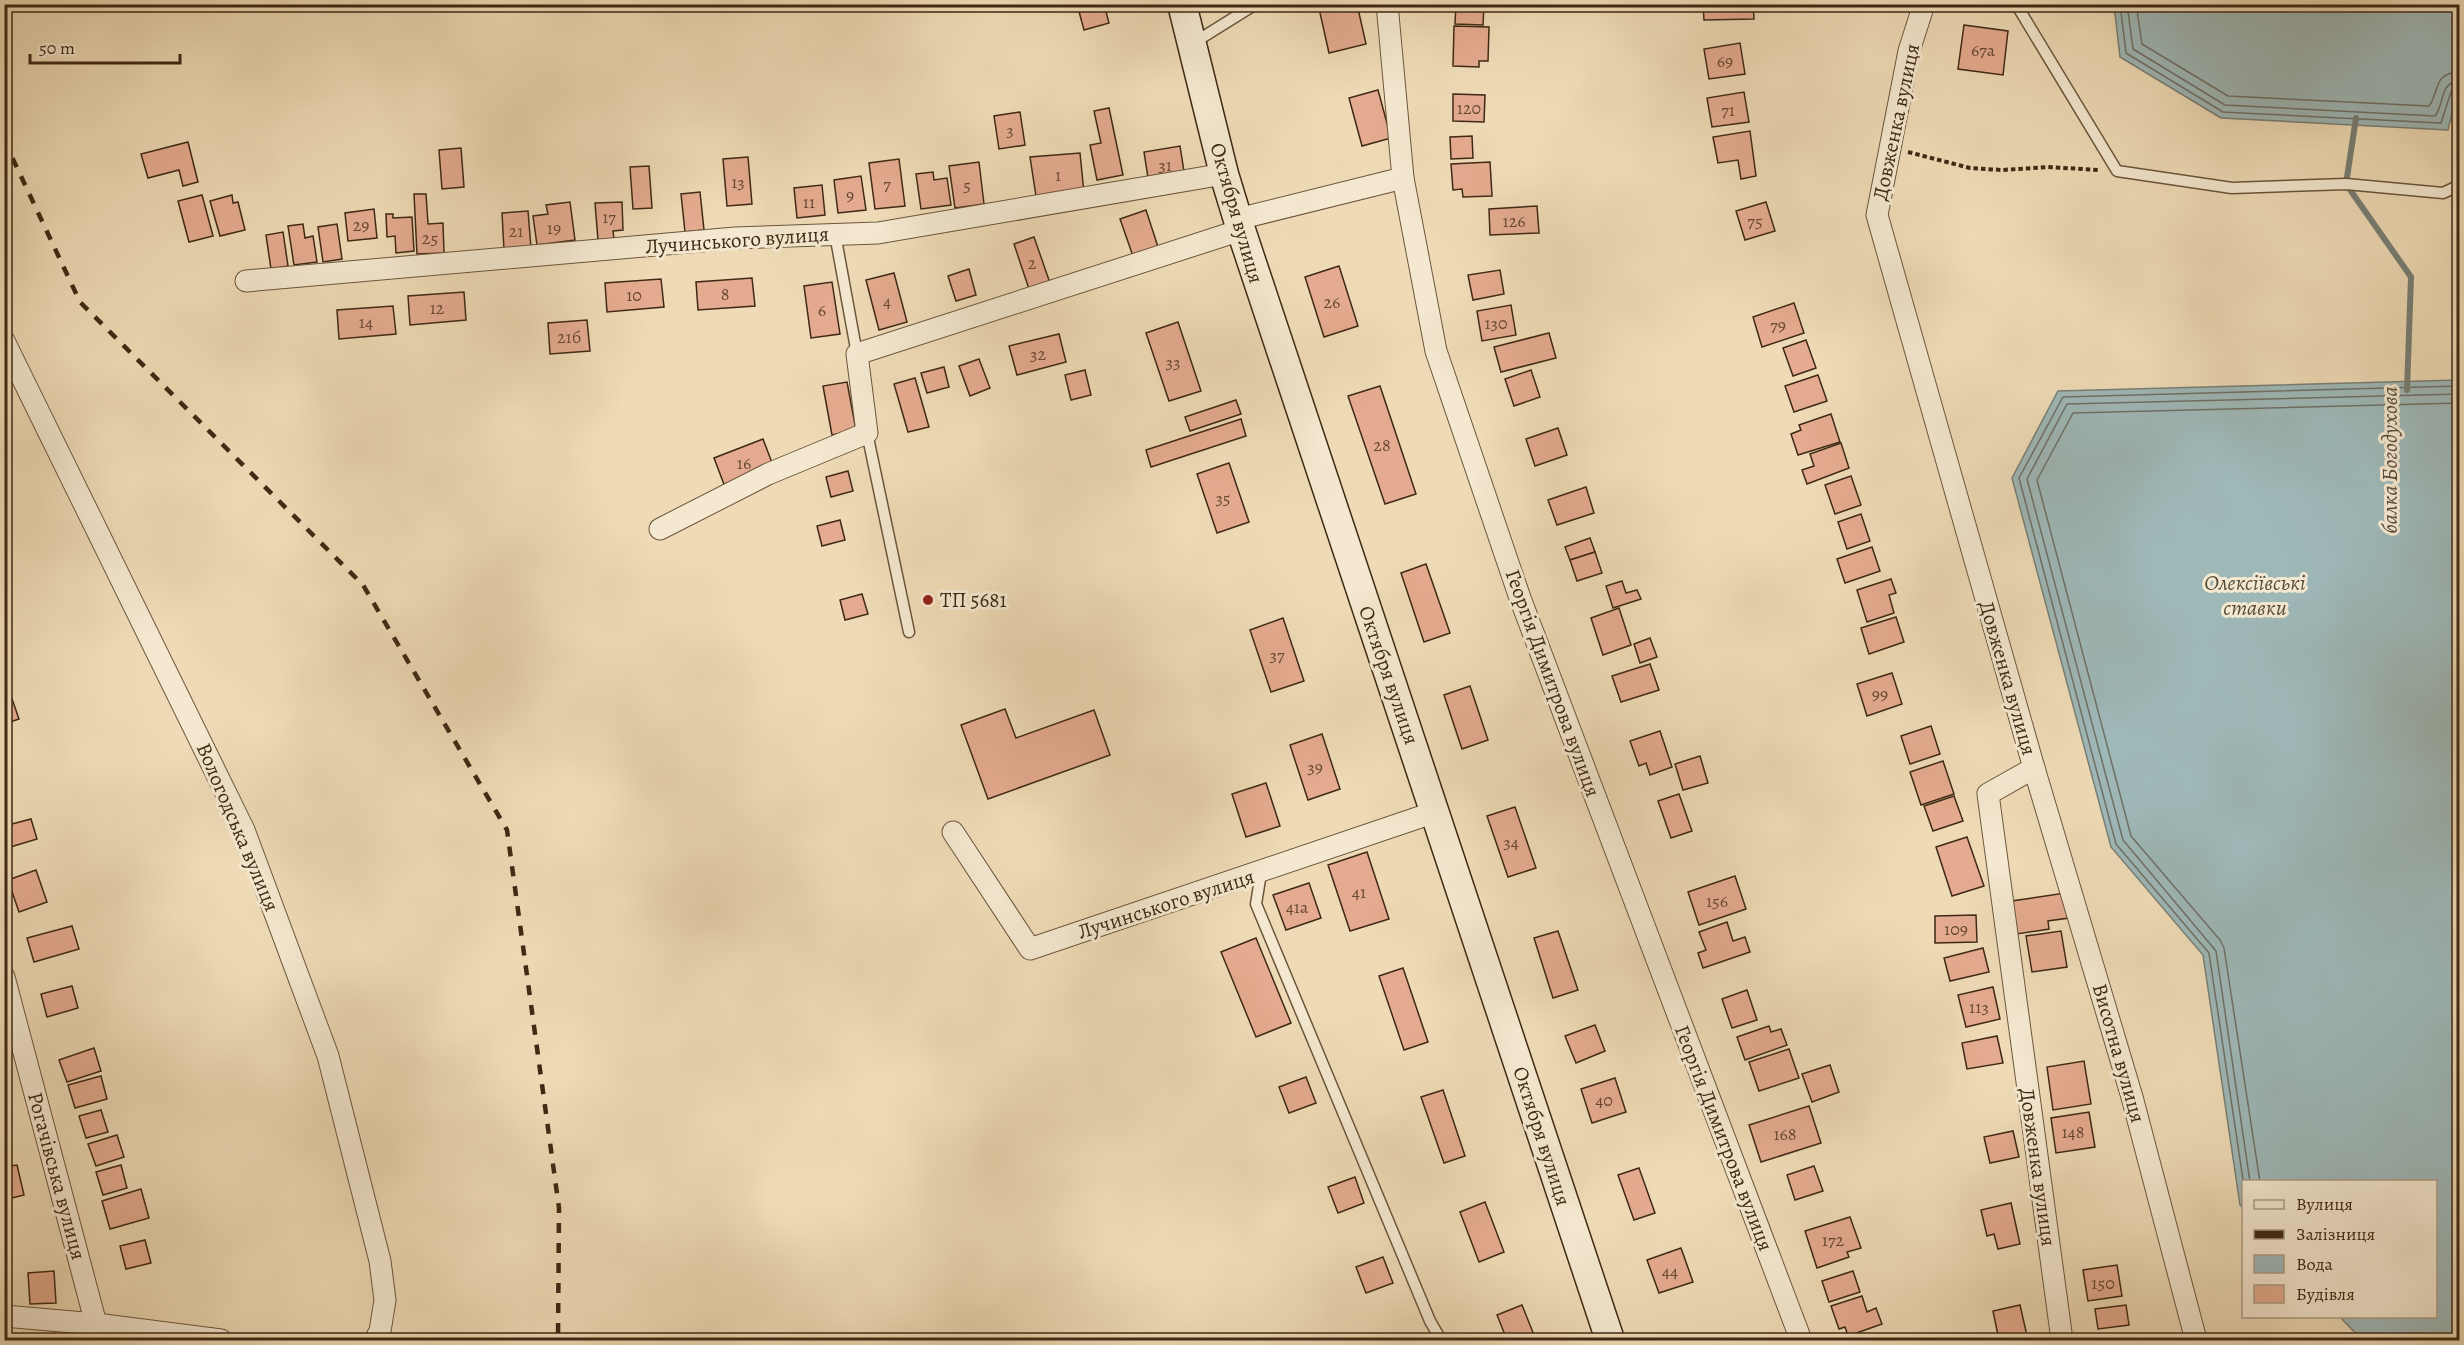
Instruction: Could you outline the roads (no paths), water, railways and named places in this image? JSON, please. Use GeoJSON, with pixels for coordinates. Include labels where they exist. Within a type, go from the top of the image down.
{"type":"FeatureCollection","features":[{"type":"Feature","properties":{"kind":"street","name":"Октября вулиця"},"geometry":{"type":"LineString","coordinates":[[1182,4],[1224,174],[1239,224],[1610,1341]]}},
{"type":"Feature","properties":{"kind":"street","name":"Георгія Димитрова вулиця"},"geometry":{"type":"LineString","coordinates":[[1387,4],[1403,178],[1436,351],[1516,587],[1801,1341]]}},
{"type":"Feature","properties":{"kind":"street","name":"Довженка вулиця"},"geometry":{"type":"LineString","coordinates":[[1924,4],[1909,51],[1877,214],[2034,768],[1988,794],[2062,1341]]}},
{"type":"Feature","properties":{"kind":"street","name":"Лучинського вулиця"},"geometry":{"type":"LineString","coordinates":[[246,281],[735,238],[878,233],[1224,174]]}},
{"type":"Feature","properties":{"kind":"street"},"geometry":{"type":"LineString","coordinates":[[660,529],[768,474],[867,433],[857,354],[1239,224],[1403,178]]}},
{"type":"Feature","properties":{"kind":"street","name":"Вологодська вулиця"},"geometry":{"type":"LineString","coordinates":[[4,341],[244,830],[324,1045],[380,1261],[385,1300],[380,1331],[375,1341]]}},
{"type":"Feature","properties":{"kind":"street","name":"Висотна вулиця"},"geometry":{"type":"LineString","coordinates":[[2034,768],[2132,1097],[2196,1341]]}},
{"type":"Feature","properties":{"kind":"street","name":"Лучинського вулиця"},"geometry":{"type":"LineString","coordinates":[[953,832],[1030,950],[1435,812]]}},
{"type":"Feature","properties":{"kind":"street","name":"Рогачівська вулиця"},"geometry":{"type":"LineString","coordinates":[[4,977],[97,1332]]}},
{"type":"Feature","properties":{"kind":"street"},"geometry":{"type":"LineString","coordinates":[[4,1316],[97,1332],[221,1341]]}},
{"type":"Feature","properties":{"kind":"lane"},"geometry":{"type":"LineString","coordinates":[[1192,44],[1256,4]]}},
{"type":"Feature","properties":{"kind":"lane"},"geometry":{"type":"LineString","coordinates":[[2016,4],[2117,171],[2232,188],[2346,184],[2443,193],[2460,185]]}},
{"type":"Feature","properties":{"kind":"lane"},"geometry":{"type":"LineString","coordinates":[[835,234],[857,354]]}},
{"type":"Feature","properties":{"kind":"lane"},"geometry":{"type":"LineString","coordinates":[[867,433],[909,632]]}},
{"type":"Feature","properties":{"kind":"lane"},"geometry":{"type":"LineString","coordinates":[[1261,873],[1256,904],[1425,1310],[1441,1341]]}},
{"type":"Feature","properties":{"kind":"water"},"geometry":{"type":"Polygon","coordinates":[[[2114,5],[2459,5],[2459,84],[2448,130],[2221,118],[2120,57],[2114,5]]]}},
{"type":"Feature","properties":{"kind":"water","name":"Олексіївські ставки"},"geometry":{"type":"Polygon","coordinates":[[[2459,380],[2459,1340],[2362,1340],[2341,1318],[2437,1318],[2437,1180],[2242,1180],[2242,1207],[2240,1205],[2203,955],[2111,847],[2012,478],[2058,391],[2459,380]]]}},
{"type":"Feature","properties":{"kind":"waterway","name":"балка Богодухова"},"geometry":{"type":"LineString","coordinates":[[2356,118],[2346,184],[2411,277],[2407,390]]}},
{"type":"Feature","properties":{"kind":"railway"},"geometry":{"type":"LineString","coordinates":[[4,140],[80,302],[363,585],[507,830],[559,1208],[558,1340]]}},
{"type":"Feature","properties":{"kind":"place","name":"ТП 5681"},"geometry":{"type":"Point","coordinates":[928,600]}}]}
